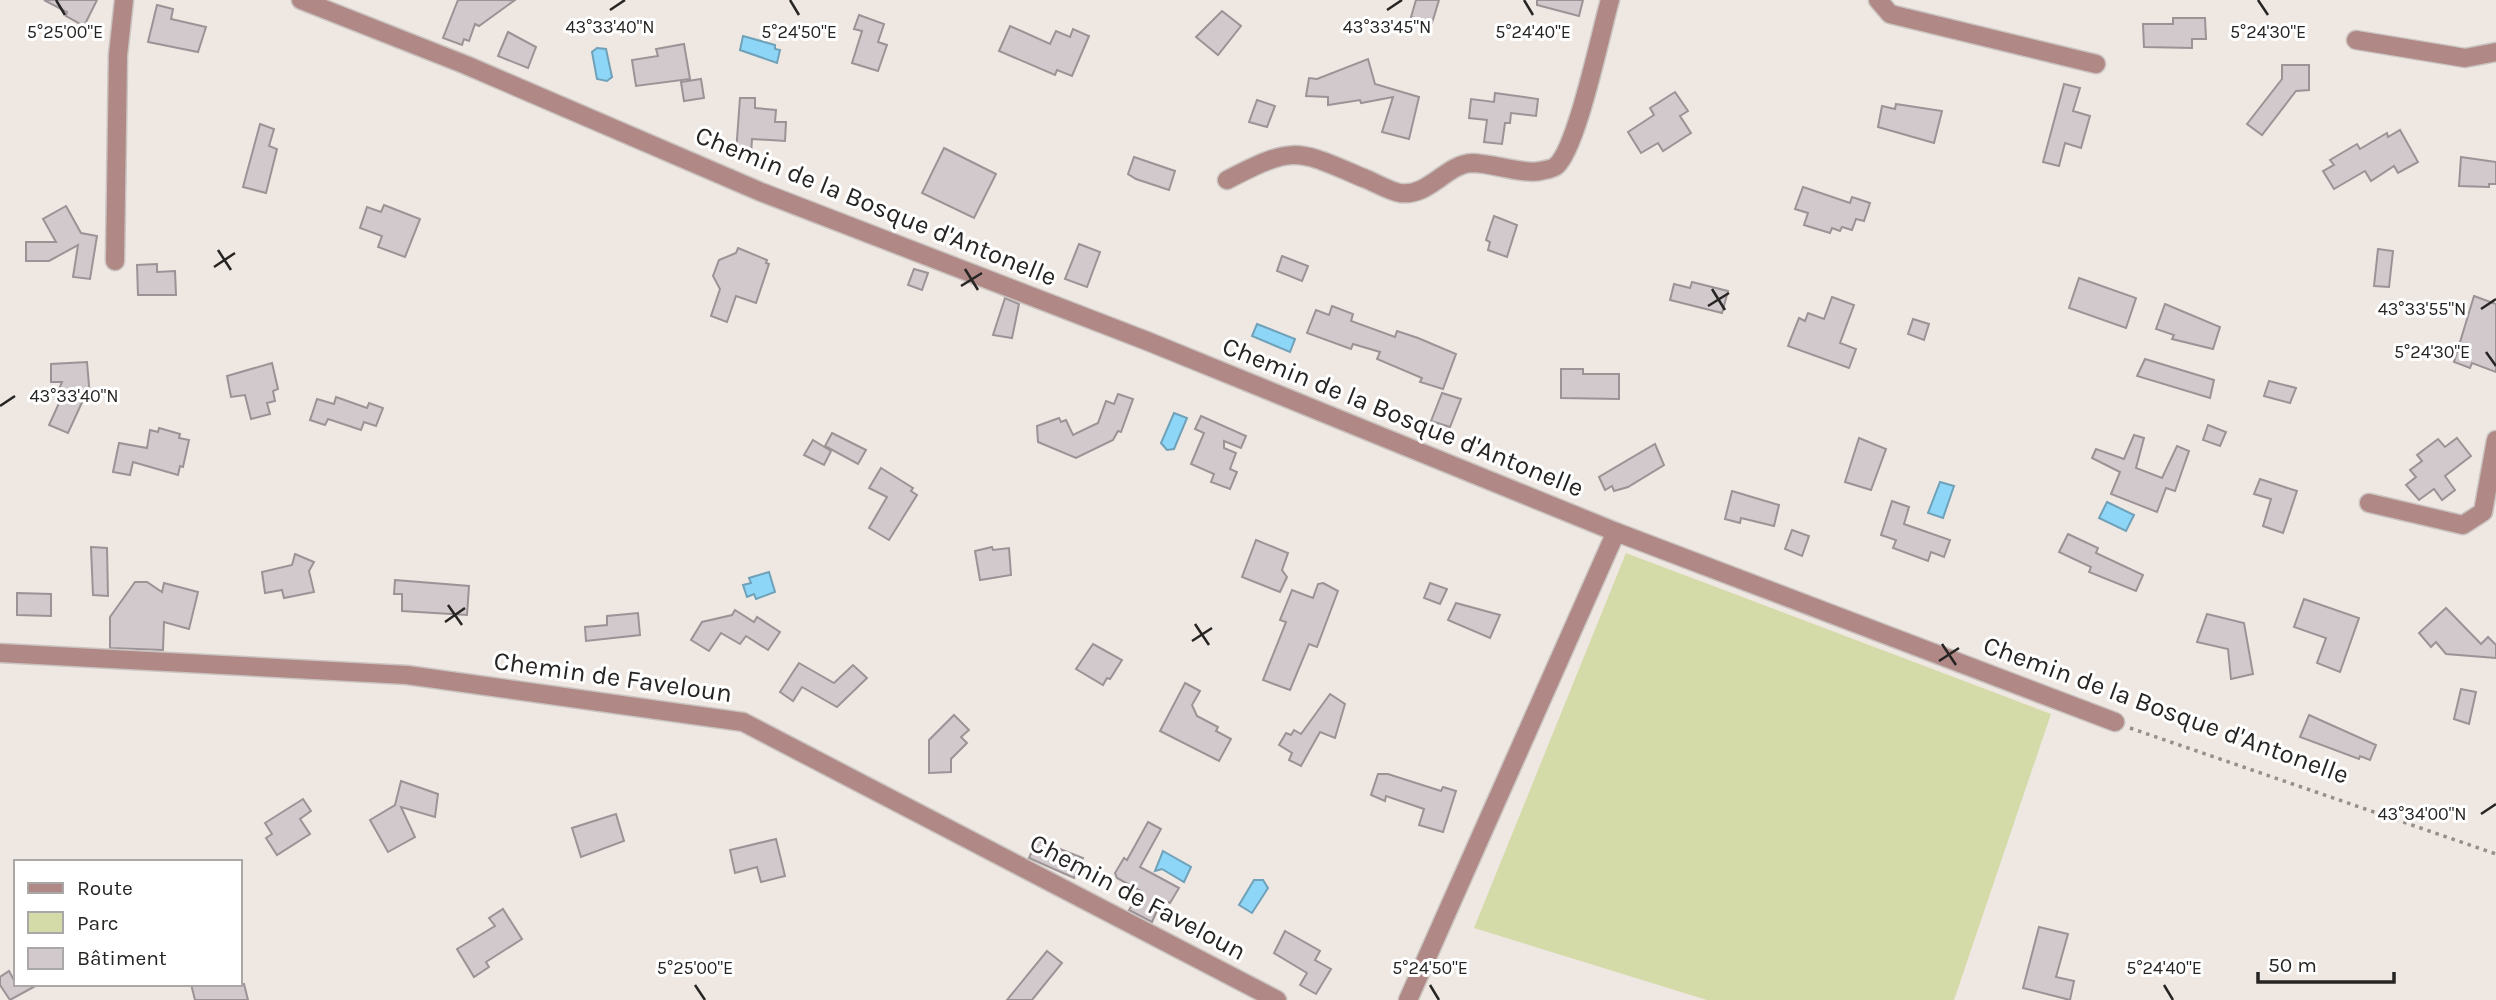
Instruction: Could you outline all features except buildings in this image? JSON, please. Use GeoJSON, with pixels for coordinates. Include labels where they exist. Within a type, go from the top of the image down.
{"type":"FeatureCollection","features":[{"type":"Feature","properties":{"kind":"street"},"geometry":{"type":"LineString","coordinates":[[115,261],[118,55],[124,0]]}},
{"type":"Feature","properties":{"kind":"street","name":"Chemin de la Bosque d'Antonelle"},"geometry":{"type":"LineString","coordinates":[[301,0],[466,65],[761,192],[1157,345],[1616,531],[2115,722]]}},
{"type":"Feature","properties":{"kind":"street"},"geometry":{"type":"LineString","coordinates":[[1227,180],[1269,158],[1286,154],[1310,156],[1401,193],[1424,189],[1464,163],[1491,163],[1537,173],[1556,166],[1567,149],[1578,118],[1610,0]]}},
{"type":"Feature","properties":{"kind":"street"},"geometry":{"type":"LineString","coordinates":[[1878,0],[1890,14],[2096,64]]}},
{"type":"Feature","properties":{"kind":"street"},"geometry":{"type":"LineString","coordinates":[[2356,40],[2465,58],[2496,52]]}},
{"type":"Feature","properties":{"kind":"street"},"geometry":{"type":"LineString","coordinates":[[2369,503],[2463,525],[2483,512],[2496,440]]}},
{"type":"Feature","properties":{"kind":"street"},"geometry":{"type":"LineString","coordinates":[[1408,1000],[1616,531]]}},
{"type":"Feature","properties":{"kind":"street","name":"Chemin de Faveloun"},"geometry":{"type":"LineString","coordinates":[[0,653],[407,675],[743,722],[1277,1000]]}},
{"type":"Feature","properties":{"kind":"path","name":"Chemin de la Bosque d'Antonelle"},"geometry":{"type":"LineString","coordinates":[[2115,722],[2496,854]]}},
{"type":"Feature","properties":{"kind":"green space"},"geometry":{"type":"Polygon","coordinates":[[[1626,553],[2051,714],[1954,1000],[1707,1000],[1474,928],[1626,553]]]}},
{"type":"Feature","properties":{"kind":"water"},"geometry":{"type":"Polygon","coordinates":[[[743,36],[775,45],[775,49],[780,50],[777,63],[740,50],[743,36]]]}},
{"type":"Feature","properties":{"kind":"water"},"geometry":{"type":"Polygon","coordinates":[[[597,48],[606,49],[612,77],[607,81],[597,79],[592,52],[597,48]]]}},
{"type":"Feature","properties":{"kind":"water"},"geometry":{"type":"Polygon","coordinates":[[[1257,324],[1295,339],[1290,352],[1252,336],[1257,324]]]}},
{"type":"Feature","properties":{"kind":"water"},"geometry":{"type":"Polygon","coordinates":[[[1174,413],[1187,418],[1174,449],[1167,450],[1161,443],[1174,413]]]}},
{"type":"Feature","properties":{"kind":"water"},"geometry":{"type":"Polygon","coordinates":[[[1940,482],[1954,486],[1943,518],[1928,513],[1940,482]]]}},
{"type":"Feature","properties":{"kind":"water"},"geometry":{"type":"Polygon","coordinates":[[[2107,502],[2134,515],[2126,531],[2099,518],[2107,502]]]}},
{"type":"Feature","properties":{"kind":"water"},"geometry":{"type":"Polygon","coordinates":[[[769,572],[775,592],[756,599],[754,594],[747,597],[743,585],[751,583],[749,578],[769,572]]]}},
{"type":"Feature","properties":{"kind":"water"},"geometry":{"type":"Polygon","coordinates":[[[1163,851],[1191,867],[1184,882],[1162,869],[1155,871],[1163,851]]]}},
{"type":"Feature","properties":{"kind":"water"},"geometry":{"type":"Polygon","coordinates":[[[1254,880],[1263,880],[1268,888],[1252,913],[1239,905],[1254,880]]]}}]}
